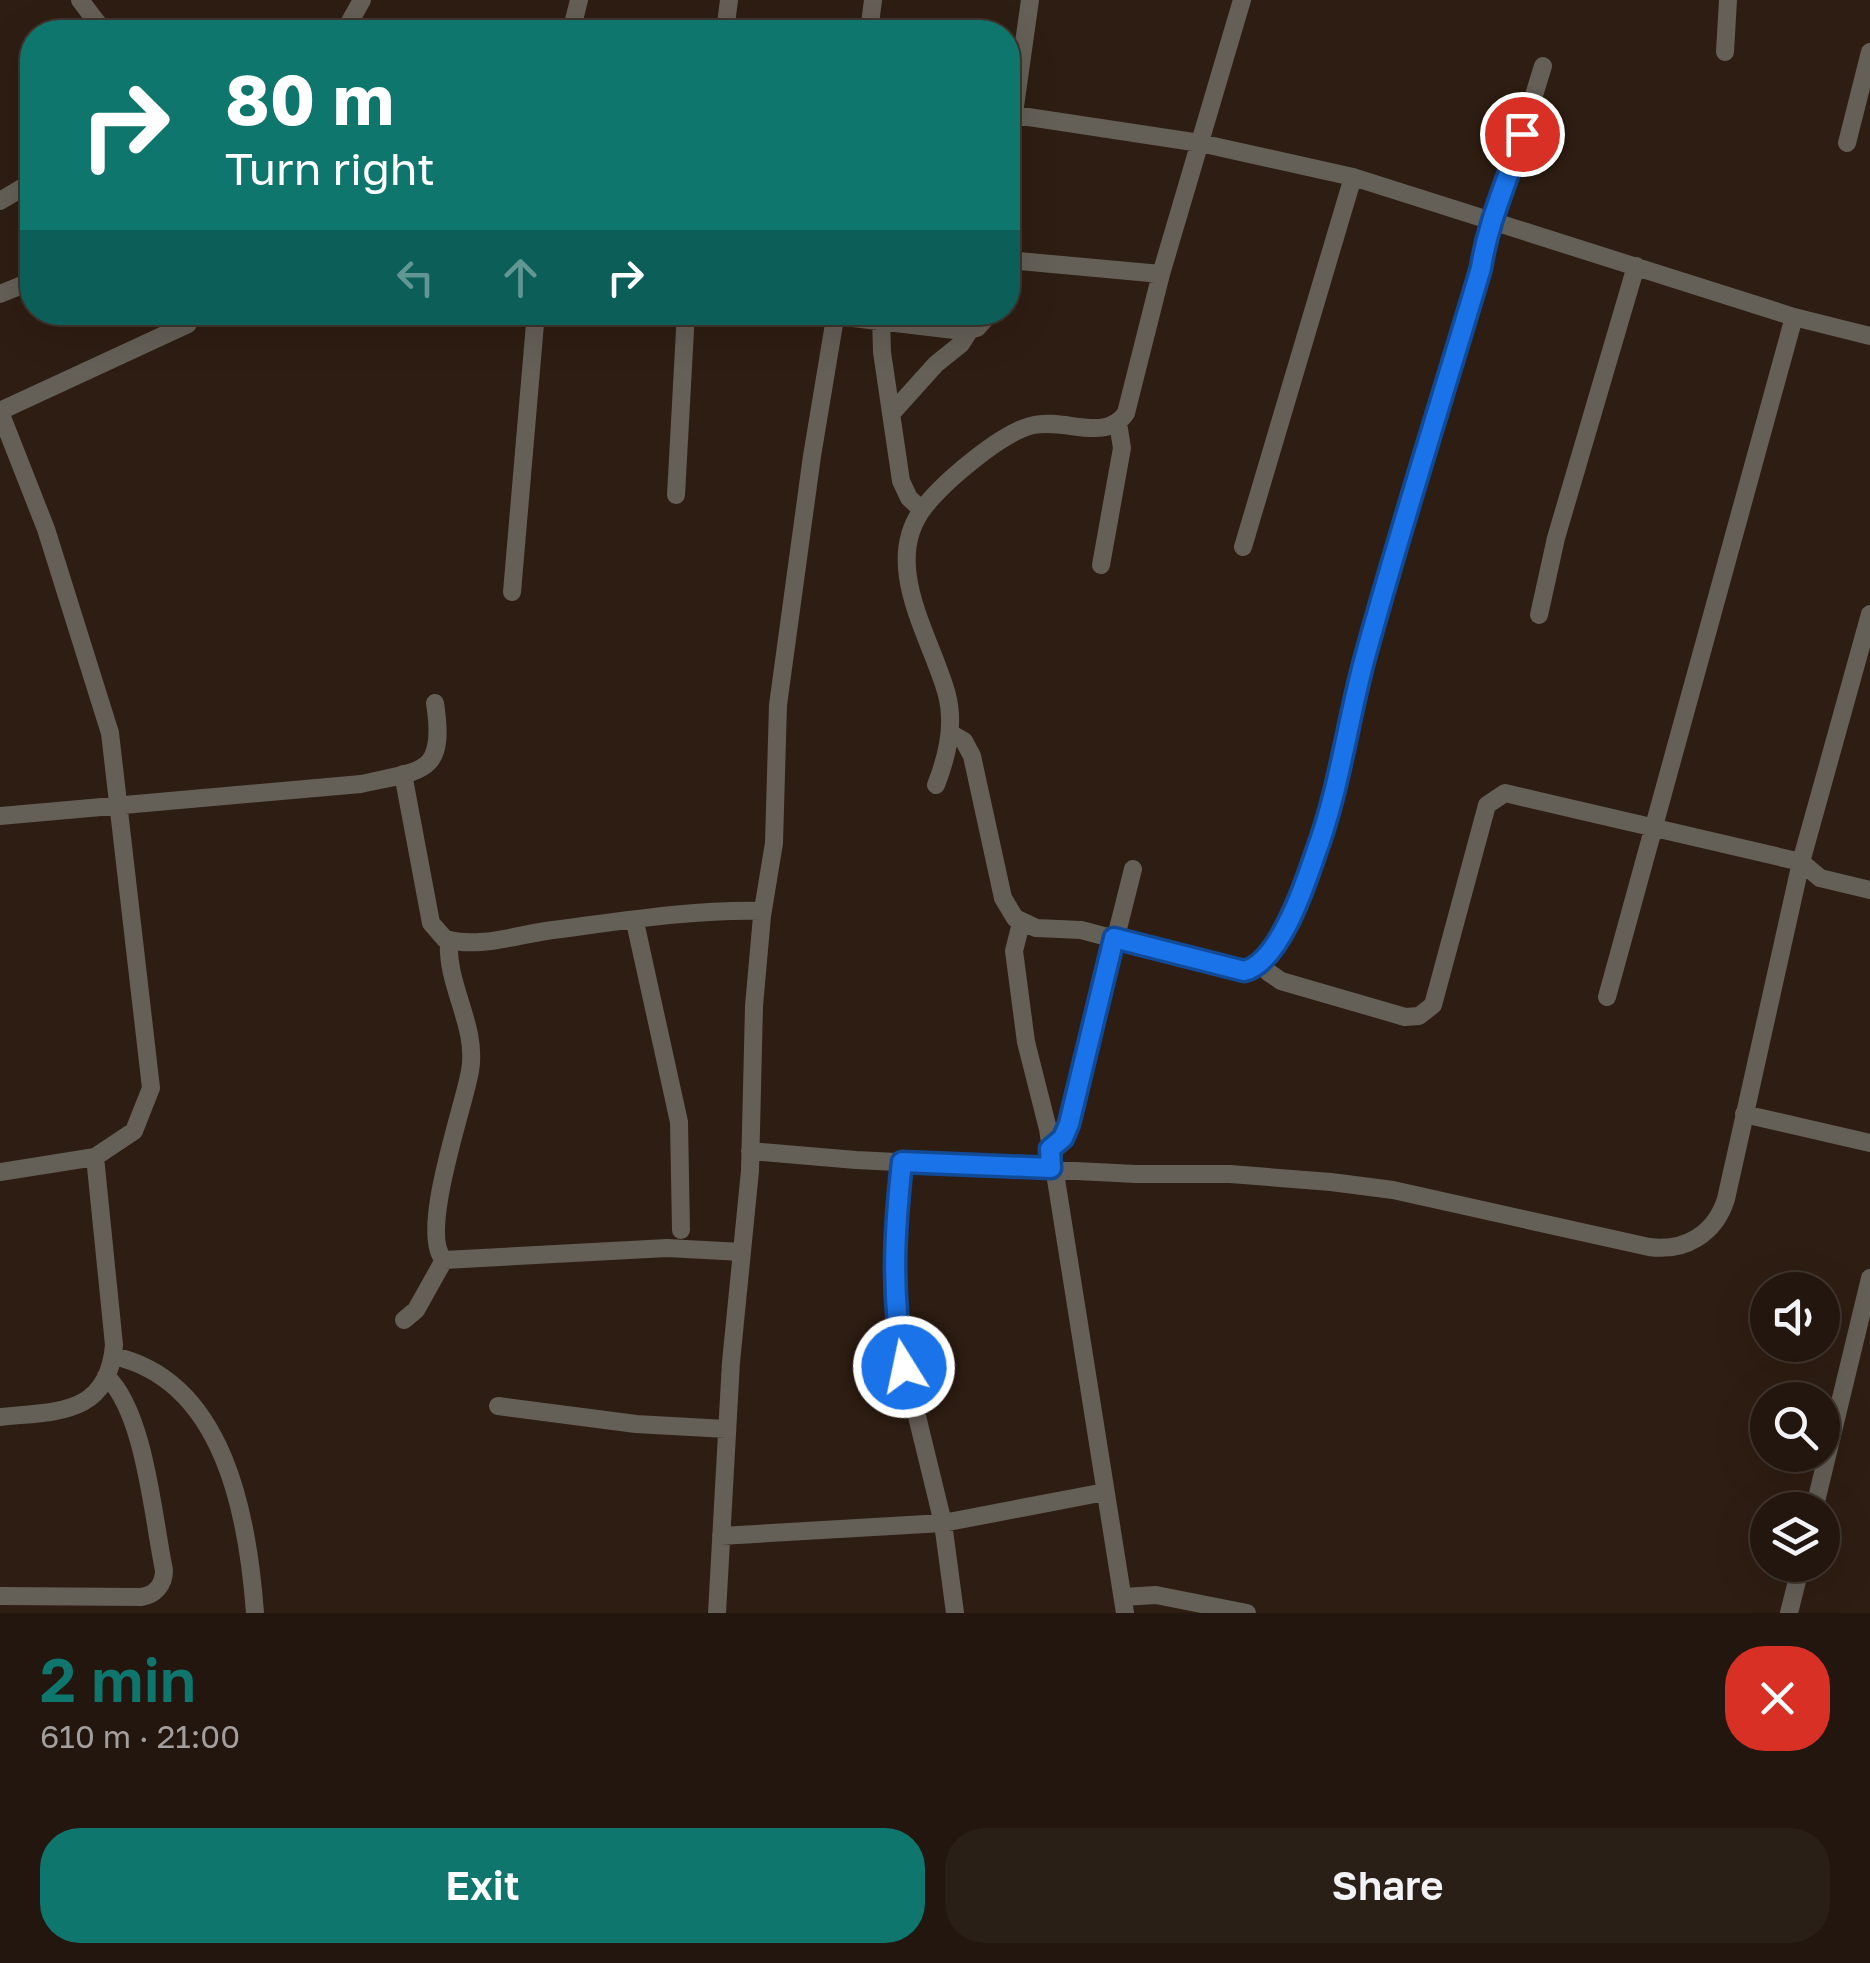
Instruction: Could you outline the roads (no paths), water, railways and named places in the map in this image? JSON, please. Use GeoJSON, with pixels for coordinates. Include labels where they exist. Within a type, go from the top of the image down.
{"type":"FeatureCollection","features":[{"type":"Feature","properties":{"kind":"street"},"geometry":{"type":"LineString","coordinates":[[80,0],[95,20]]}},
{"type":"Feature","properties":{"kind":"street"},"geometry":{"type":"LineString","coordinates":[[1020,57],[1030,0]]}},
{"type":"Feature","properties":{"kind":"street"},"geometry":{"type":"LineString","coordinates":[[936,785],[950,733],[947,694],[918,620],[907,565],[909,539],[922,510],[1015,431],[1051,422],[1099,430],[1118,423],[1126,413],[1161,274],[1242,0]]}},
{"type":"Feature","properties":{"kind":"street"},"geometry":{"type":"LineString","coordinates":[[1725,52],[1728,0]]}},
{"type":"Feature","properties":{"kind":"street"},"geometry":{"type":"LineString","coordinates":[[1847,144],[1870,52]]}},
{"type":"Feature","properties":{"kind":"street"},"geometry":{"type":"LineString","coordinates":[[950,733],[964,741],[972,756],[1003,898],[1021,922],[1114,938],[1237,971],[1263,963],[1296,902],[1328,818],[1364,662],[1481,268],[1488,221],[1501,202],[1543,66]]}},
{"type":"Feature","properties":{"kind":"street"},"geometry":{"type":"LineString","coordinates":[[1020,116],[1200,143],[1353,178],[1794,317],[1870,336]]}},
{"type":"Feature","properties":{"kind":"street"},"geometry":{"type":"LineString","coordinates":[[1243,547],[1353,178]]}},
{"type":"Feature","properties":{"kind":"street"},"geometry":{"type":"LineString","coordinates":[[1020,261],[1161,274]]}},
{"type":"Feature","properties":{"kind":"street"},"geometry":{"type":"LineString","coordinates":[[1539,615],[1556,538],[1636,266]]}},
{"type":"Feature","properties":{"kind":"street"},"geometry":{"type":"LineString","coordinates":[[1607,997],[1794,317]]}},
{"type":"Feature","properties":{"kind":"street"},"geometry":{"type":"LineString","coordinates":[[0,1172],[95,1157],[134,1131],[152,1088],[121,807],[99,690],[46,530],[0,411],[186,325]]}},
{"type":"Feature","properties":{"kind":"street"},"geometry":{"type":"LineString","coordinates":[[512,592],[535,325]]}},
{"type":"Feature","properties":{"kind":"street"},"geometry":{"type":"LineString","coordinates":[[676,496],[685,325]]}},
{"type":"Feature","properties":{"kind":"street"},"geometry":{"type":"LineString","coordinates":[[716,1613],[726,1429],[750,1151],[754,1006],[774,843],[775,747],[786,630],[834,325]]}},
{"type":"Feature","properties":{"kind":"street"},"geometry":{"type":"LineString","coordinates":[[882,325],[901,481],[922,510]]}},
{"type":"Feature","properties":{"kind":"street"},"geometry":{"type":"LineString","coordinates":[[933,325],[970,330]]}},
{"type":"Feature","properties":{"kind":"street"},"geometry":{"type":"LineString","coordinates":[[891,414],[936,364],[979,325]]}},
{"type":"Feature","properties":{"kind":"street"},"geometry":{"type":"LineString","coordinates":[[1101,566],[1122,448],[1118,423]]}},
{"type":"Feature","properties":{"kind":"street"},"geometry":{"type":"LineString","coordinates":[[750,1151],[902,1162],[1230,1174],[1346,1184],[1668,1248],[1696,1240],[1718,1219],[1802,862],[1870,614]]}},
{"type":"Feature","properties":{"kind":"street"},"geometry":{"type":"LineString","coordinates":[[0,816],[370,782],[400,775],[429,764],[438,752],[436,703]]}},
{"type":"Feature","properties":{"kind":"street"},"geometry":{"type":"LineString","coordinates":[[400,775],[431,923],[439,936],[450,941],[476,942],[734,910],[763,910]]}},
{"type":"Feature","properties":{"kind":"street"},"geometry":{"type":"LineString","coordinates":[[1263,963],[1281,982],[1405,1017],[1420,1016],[1433,1005],[1487,805],[1494,798],[1512,793],[1802,862],[1820,878],[1870,890]]}},
{"type":"Feature","properties":{"kind":"street"},"geometry":{"type":"LineString","coordinates":[[1050,1149],[1063,1138],[1069,1124],[1132,869]]}},
{"type":"Feature","properties":{"kind":"street"},"geometry":{"type":"LineString","coordinates":[[635,922],[679,1122],[682,1230]]}},
{"type":"Feature","properties":{"kind":"street"},"geometry":{"type":"LineString","coordinates":[[1021,922],[1014,951],[1026,1042],[1050,1149],[1124,1605],[1156,1595],[1246,1613]]}},
{"type":"Feature","properties":{"kind":"street"},"geometry":{"type":"LineString","coordinates":[[444,1260],[435,1246],[443,1181],[472,1054],[450,968],[450,941]]}},
{"type":"Feature","properties":{"kind":"street"},"geometry":{"type":"LineString","coordinates":[[1744,1114],[1870,1142]]}},
{"type":"Feature","properties":{"kind":"street"},"geometry":{"type":"LineString","coordinates":[[0,1417],[65,1412],[86,1401],[106,1376],[113,1356],[95,1157]]}},
{"type":"Feature","properties":{"kind":"street"},"geometry":{"type":"LineString","coordinates":[[902,1162],[892,1256],[894,1306],[904,1367],[943,1522],[955,1613]]}},
{"type":"Feature","properties":{"kind":"street"},"geometry":{"type":"LineString","coordinates":[[444,1260],[667,1248],[742,1252]]}},
{"type":"Feature","properties":{"kind":"street"},"geometry":{"type":"LineString","coordinates":[[404,1320],[416,1310],[444,1260]]}},
{"type":"Feature","properties":{"kind":"street"},"geometry":{"type":"LineString","coordinates":[[1818,1492],[1870,1278]]}},
{"type":"Feature","properties":{"kind":"street"},"geometry":{"type":"LineString","coordinates":[[113,1356],[138,1363],[166,1380],[202,1421],[222,1453],[243,1521],[255,1613]]}},
{"type":"Feature","properties":{"kind":"street"},"geometry":{"type":"LineString","coordinates":[[0,1596],[141,1596],[153,1593],[162,1584],[164,1570],[131,1411],[122,1393],[106,1376]]}},
{"type":"Feature","properties":{"kind":"street"},"geometry":{"type":"LineString","coordinates":[[498,1406],[636,1424],[726,1429]]}},
{"type":"Feature","properties":{"kind":"street"},"geometry":{"type":"LineString","coordinates":[[721,1536],[943,1522],[1105,1492]]}},
{"type":"Feature","properties":{"kind":"street"},"geometry":{"type":"LineString","coordinates":[[1789,1613],[1796,1582]]}}]}
